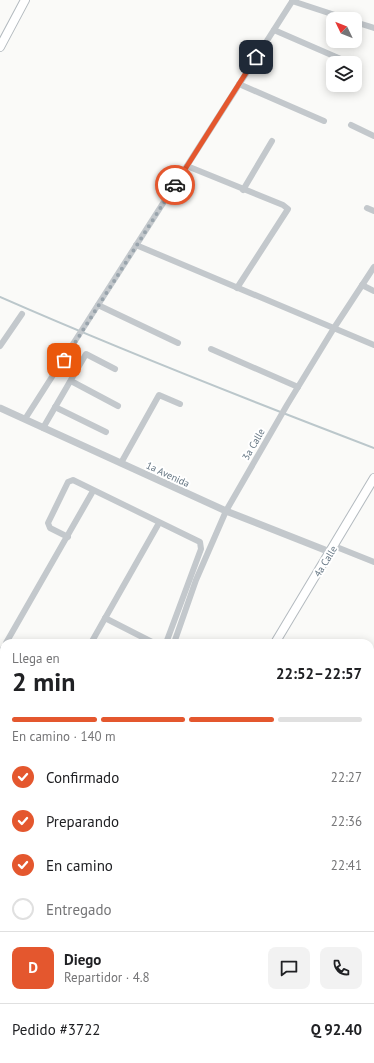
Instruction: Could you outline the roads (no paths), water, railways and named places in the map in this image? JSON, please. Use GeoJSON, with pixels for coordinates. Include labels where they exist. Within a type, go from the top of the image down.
{"type":"FeatureCollection","features":[{"type":"Feature","properties":{"kind":"main road"},"geometry":{"type":"LineString","coordinates":[[0,47],[25,0]]}},
{"type":"Feature","properties":{"kind":"main road","name":"4a Calle"},"geometry":{"type":"LineString","coordinates":[[277,639],[374,478]]}},
{"type":"Feature","properties":{"kind":"street"},"geometry":{"type":"LineString","coordinates":[[25,420],[292,0],[327,12]]}},
{"type":"Feature","properties":{"kind":"street"},"geometry":{"type":"LineString","coordinates":[[362,24],[374,28]]}},
{"type":"Feature","properties":{"kind":"street"},"geometry":{"type":"LineString","coordinates":[[274,30],[334,56]]}},
{"type":"Feature","properties":{"kind":"street"},"geometry":{"type":"LineString","coordinates":[[239,84],[324,121]]}},
{"type":"Feature","properties":{"kind":"street"},"geometry":{"type":"LineString","coordinates":[[351,125],[374,136]]}},
{"type":"Feature","properties":{"kind":"street"},"geometry":{"type":"LineString","coordinates":[[243,190],[272,141]]}},
{"type":"Feature","properties":{"kind":"street"},"geometry":{"type":"LineString","coordinates":[[187,166],[243,190],[284,205],[288,209],[237,288]]}},
{"type":"Feature","properties":{"kind":"street"},"geometry":{"type":"LineString","coordinates":[[367,208],[374,211]]}},
{"type":"Feature","properties":{"kind":"street"},"geometry":{"type":"LineString","coordinates":[[136,245],[374,345]]}},
{"type":"Feature","properties":{"kind":"street","name":"3a Calle"},"geometry":{"type":"LineString","coordinates":[[175,639],[196,580],[226,511],[287,405],[334,328],[374,267]]}},
{"type":"Feature","properties":{"kind":"street"},"geometry":{"type":"LineString","coordinates":[[362,285],[374,291]]}},
{"type":"Feature","properties":{"kind":"street"},"geometry":{"type":"LineString","coordinates":[[98,305],[178,343]]}},
{"type":"Feature","properties":{"kind":"street"},"geometry":{"type":"LineString","coordinates":[[0,346],[22,314]]}},
{"type":"Feature","properties":{"kind":"street"},"geometry":{"type":"LineString","coordinates":[[211,349],[298,387]]}},
{"type":"Feature","properties":{"kind":"street"},"geometry":{"type":"LineString","coordinates":[[44,428],[86,354],[115,370]]}},
{"type":"Feature","properties":{"kind":"street"},"geometry":{"type":"LineString","coordinates":[[70,381],[118,406]]}},
{"type":"Feature","properties":{"kind":"street"},"geometry":{"type":"LineString","coordinates":[[120,463],[159,395],[180,404]]}},
{"type":"Feature","properties":{"kind":"street"},"geometry":{"type":"LineString","coordinates":[[55,407],[106,432]]}},
{"type":"Feature","properties":{"kind":"street","name":"1a Avenida"},"geometry":{"type":"LineString","coordinates":[[0,408],[226,511],[332,549],[374,562]]}},
{"type":"Feature","properties":{"kind":"street"},"geometry":{"type":"LineString","coordinates":[[68,536],[50,528],[48,523],[68,482],[73,480],[200,542],[201,549],[167,639]]}},
{"type":"Feature","properties":{"kind":"street"},"geometry":{"type":"LineString","coordinates":[[8,639],[93,490]]}},
{"type":"Feature","properties":{"kind":"street"},"geometry":{"type":"LineString","coordinates":[[93,639],[159,523]]}},
{"type":"Feature","properties":{"kind":"street"},"geometry":{"type":"LineString","coordinates":[[105,618],[146,639]]}},
{"type":"Feature","properties":{"kind":"waterway"},"geometry":{"type":"LineString","coordinates":[[0,297],[186,375],[374,448]]}}]}
